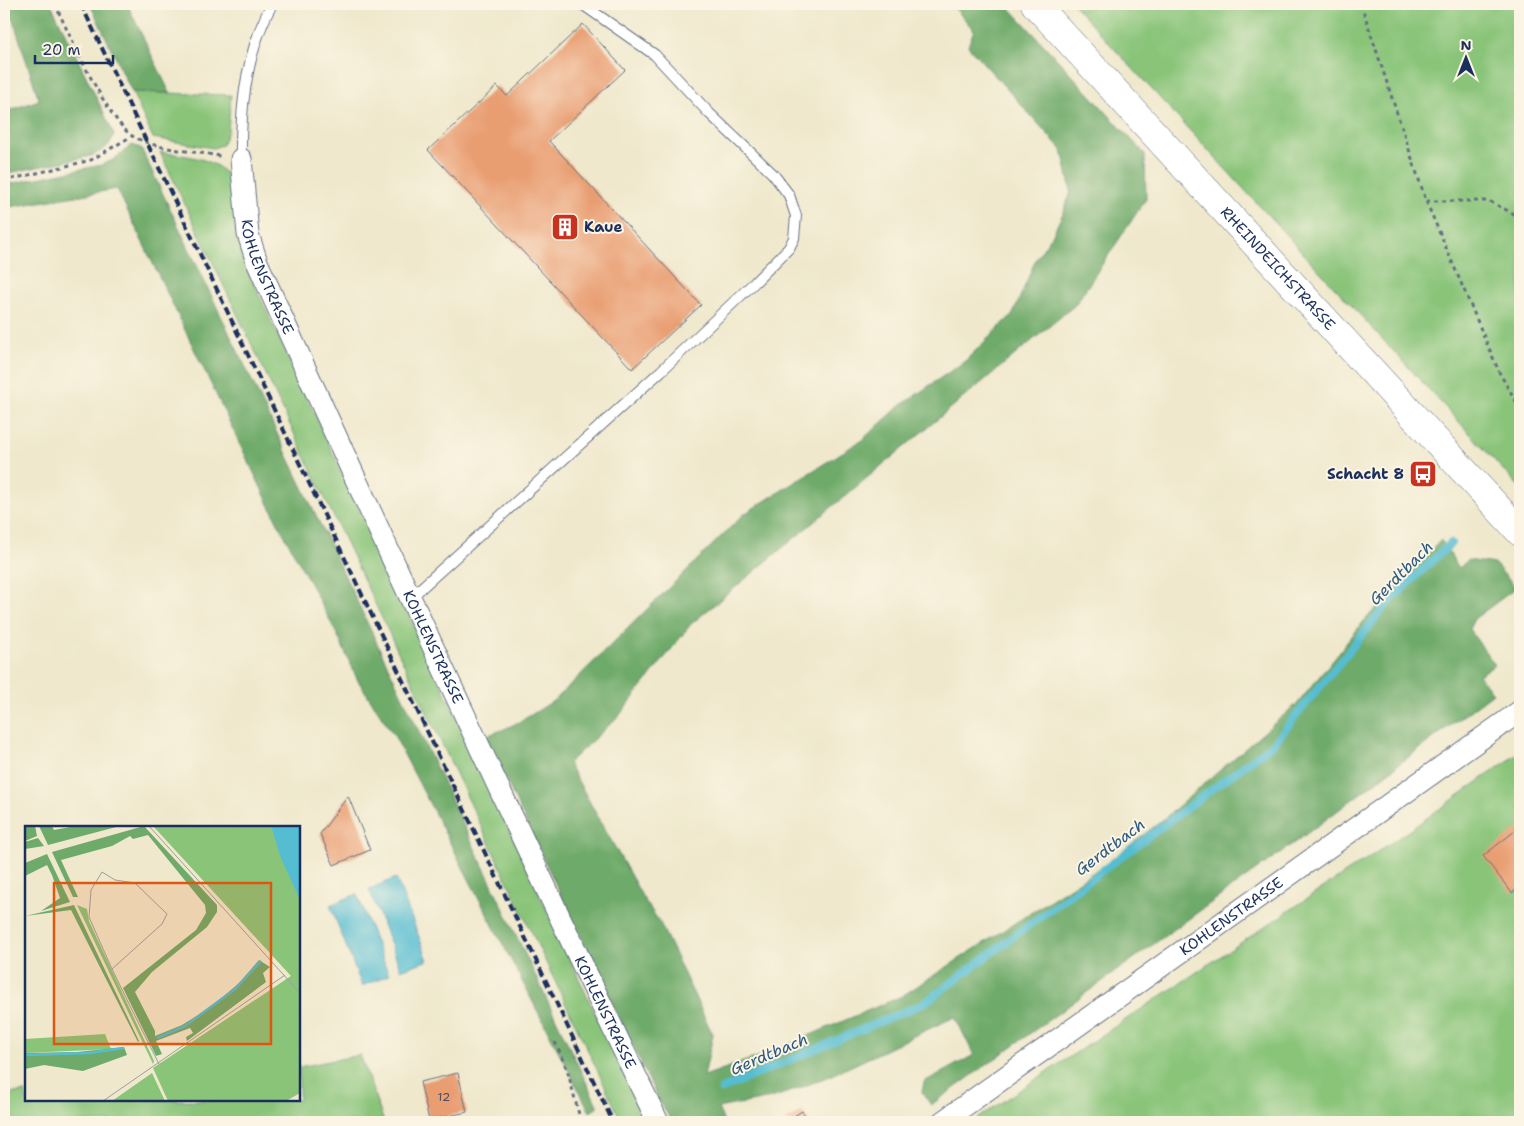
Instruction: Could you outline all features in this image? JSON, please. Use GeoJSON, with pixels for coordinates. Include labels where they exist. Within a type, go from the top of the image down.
{"type":"FeatureCollection","features":[{"type":"Feature","properties":{"kind":"main road","name":"RHEINDEICHSTRASSE"},"geometry":{"type":"LineString","coordinates":[[1035,4],[1520,532]]}},
{"type":"Feature","properties":{"kind":"street","name":"KOHLENSTRASSE"},"geometry":{"type":"LineString","coordinates":[[241,159],[248,234],[257,262],[409,599],[540,879],[658,1122]]}},
{"type":"Feature","properties":{"kind":"street","name":"KOHLENSTRASSE"},"geometry":{"type":"LineString","coordinates":[[942,1122],[1520,711]]}},
{"type":"Feature","properties":{"kind":"lane"},"geometry":{"type":"LineString","coordinates":[[241,159],[240,126],[244,95],[256,43],[272,4]]}},
{"type":"Feature","properties":{"kind":"lane"},"geometry":{"type":"LineString","coordinates":[[409,599],[661,371],[755,282],[789,248],[794,238],[796,216],[789,195],[773,174],[709,113],[655,54],[582,4]]}},
{"type":"Feature","properties":{"kind":"path"},"geometry":{"type":"LineString","coordinates":[[55,4],[108,106],[132,136],[147,143],[241,159]]}},
{"type":"Feature","properties":{"kind":"path"},"geometry":{"type":"LineString","coordinates":[[1361,4],[1426,201],[1500,374],[1520,408]]}},
{"type":"Feature","properties":{"kind":"path"},"geometry":{"type":"LineString","coordinates":[[4,181],[92,160],[132,136]]}},
{"type":"Feature","properties":{"kind":"path"},"geometry":{"type":"LineString","coordinates":[[1426,201],[1489,201],[1520,217]]}},
{"type":"Feature","properties":{"kind":"path"},"geometry":{"type":"LineString","coordinates":[[555,1042],[567,1069],[581,1122]]}},
{"type":"Feature","properties":{"kind":"green space"},"geometry":{"type":"Polygon","coordinates":[[[8,4],[51,4],[114,134],[111,142],[103,150],[91,156],[4,174],[4,112],[39,100],[8,4]]]}},
{"type":"Feature","properties":{"kind":"green space"},"geometry":{"type":"Polygon","coordinates":[[[90,4],[127,4],[170,93],[132,92],[90,4]]]}},
{"type":"Feature","properties":{"kind":"green space"},"geometry":{"type":"Polygon","coordinates":[[[951,4],[1006,4],[1145,154],[1146,199],[1075,305],[691,624],[619,716],[568,763],[642,896],[660,923],[713,1035],[704,1076],[768,1053],[902,996],[1103,866],[1159,823],[1299,702],[1364,621],[1441,540],[1459,568],[1468,560],[1495,564],[1516,588],[1474,619],[1469,629],[1495,665],[1479,675],[1493,693],[1320,824],[931,1105],[922,1092],[924,1082],[974,1055],[955,1017],[808,1085],[770,1098],[718,1108],[724,1122],[672,1122],[658,1099],[485,736],[513,725],[556,699],[744,514],[862,440],[900,406],[965,361],[1013,314],[1036,259],[1053,234],[1071,191],[1062,150],[968,46],[974,30],[951,4]]]}},
{"type":"Feature","properties":{"kind":"green space"},"geometry":{"type":"Polygon","coordinates":[[[1073,4],[1520,4],[1520,488],[1073,4]]]}},
{"type":"Feature","properties":{"kind":"green space"},"geometry":{"type":"Polygon","coordinates":[[[132,92],[231,95],[228,131],[222,145],[213,148],[153,138],[132,92]]]}},
{"type":"Feature","properties":{"kind":"green space"},"geometry":{"type":"Polygon","coordinates":[[[132,145],[141,148],[598,1107],[590,1112],[395,737],[357,679],[337,634],[278,523],[117,189],[4,208],[4,185],[101,165],[113,160],[132,145]]]}},
{"type":"Feature","properties":{"kind":"green space"},"geometry":{"type":"Polygon","coordinates":[[[160,152],[204,160],[217,166],[227,176],[232,189],[235,224],[244,263],[646,1122],[622,1122],[160,152]]]}},
{"type":"Feature","properties":{"kind":"green space"},"geometry":{"type":"Polygon","coordinates":[[[1520,752],[1520,1122],[972,1122],[1407,832],[1520,752]]]}},
{"type":"Feature","properties":{"kind":"green space"},"geometry":{"type":"Polygon","coordinates":[[[360,1055],[384,1122],[4,1122],[4,1094],[25,1092],[25,1101],[300,1101],[300,1067],[360,1055]]]}},
{"type":"Feature","properties":{"kind":"water"},"geometry":{"type":"Polygon","coordinates":[[[396,878],[428,960],[401,970],[369,889],[396,878]]]}},
{"type":"Feature","properties":{"kind":"water"},"geometry":{"type":"Polygon","coordinates":[[[357,894],[389,975],[362,986],[330,905],[357,894]]]}},
{"type":"Feature","properties":{"kind":"building","name":"Kaue"},"geometry":{"type":"Polygon","coordinates":[[[583,24],[625,70],[549,141],[701,305],[632,369],[428,150],[497,86],[507,96],[583,24]]]}},
{"type":"Feature","properties":{"kind":"building"},"geometry":{"type":"Polygon","coordinates":[[[348,796],[370,850],[334,865],[320,834],[348,796]]]}},
{"type":"Feature","properties":{"kind":"building"},"geometry":{"type":"Polygon","coordinates":[[[1520,827],[1520,887],[1512,893],[1483,856],[1520,827]]]}},
{"type":"Feature","properties":{"kind":"building"},"geometry":{"type":"Polygon","coordinates":[[[458,1073],[467,1112],[429,1120],[420,1082],[458,1073]]]}},
{"type":"Feature","properties":{"kind":"building"},"geometry":{"type":"Polygon","coordinates":[[[802,1111],[810,1122],[785,1122],[802,1111]]]}},
{"type":"Feature","properties":{"kind":"waterway","name":"Gerdtbach"},"geometry":{"type":"LineString","coordinates":[[722,1089],[924,1003],[1273,744],[1388,603],[1451,543]]}},
{"type":"Feature","properties":{"kind":"railway"},"geometry":{"type":"LineString","coordinates":[[81,4],[613,1122]]}},
{"type":"Feature","properties":{"kind":"place","name":"Kaue"},"geometry":{"type":"Point","coordinates":[565,227]}},
{"type":"Feature","properties":{"kind":"place","name":"Schacht 8"},"geometry":{"type":"Point","coordinates":[1423,474]}}]}
